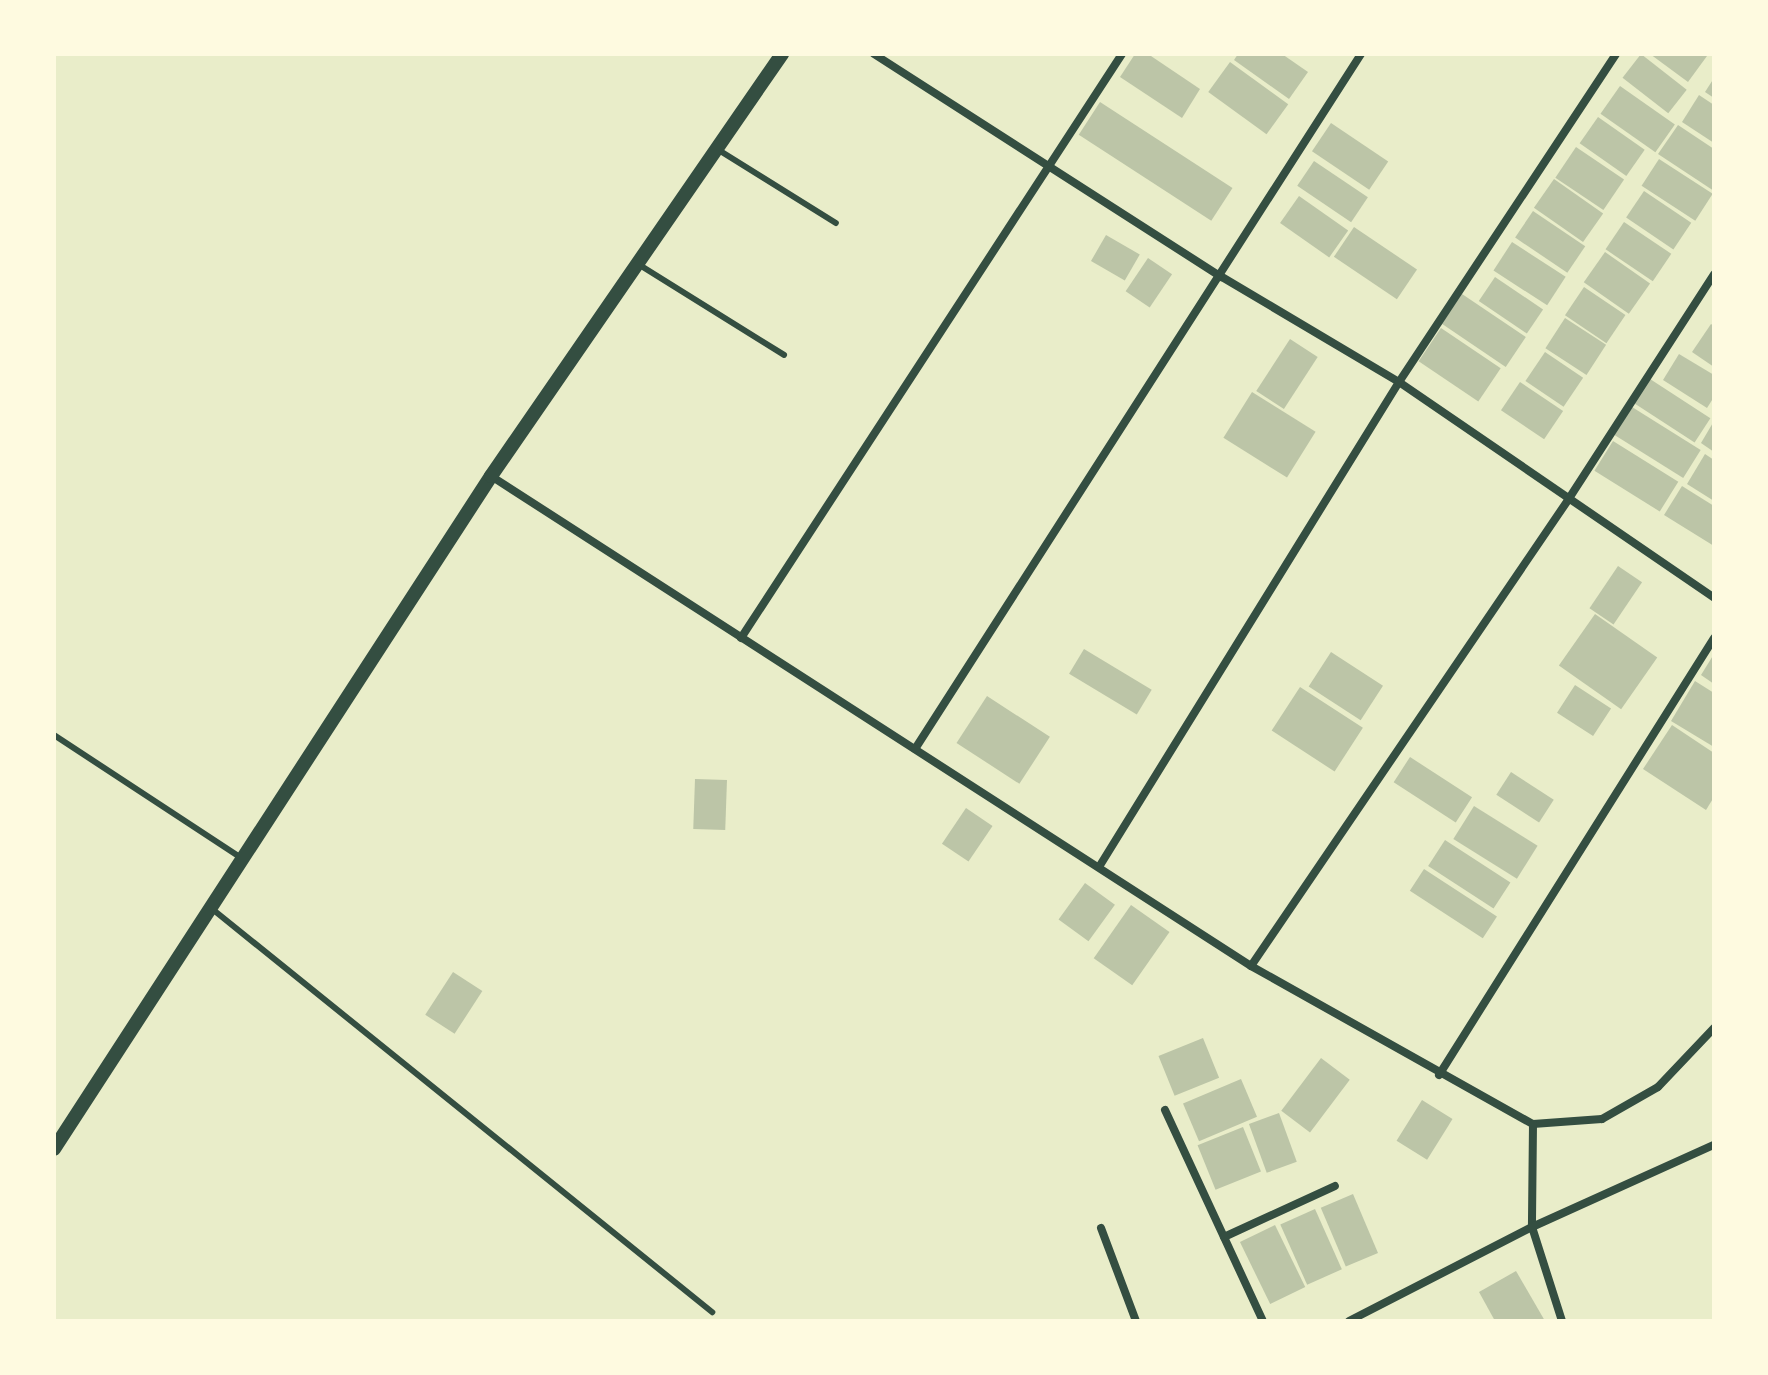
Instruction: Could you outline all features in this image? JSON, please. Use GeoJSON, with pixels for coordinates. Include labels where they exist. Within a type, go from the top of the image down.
{"type":"FeatureCollection","features":[{"type":"Feature","properties":{"kind":"street"},"geometry":{"type":"LineString","coordinates":[[54,1149],[491,476],[782,54]]}},
{"type":"Feature","properties":{"kind":"street"},"geometry":{"type":"LineString","coordinates":[[874,54],[1222,277],[1399,382],[1714,598]]}},
{"type":"Feature","properties":{"kind":"street"},"geometry":{"type":"LineString","coordinates":[[741,638],[1122,54]]}},
{"type":"Feature","properties":{"kind":"street"},"geometry":{"type":"LineString","coordinates":[[915,749],[1222,277],[1361,54]]}},
{"type":"Feature","properties":{"kind":"street"},"geometry":{"type":"LineString","coordinates":[[1099,867],[1399,382],[1616,54]]}},
{"type":"Feature","properties":{"kind":"street"},"geometry":{"type":"LineString","coordinates":[[1251,966],[1568,500],[1714,274]]}},
{"type":"Feature","properties":{"kind":"street"},"geometry":{"type":"LineString","coordinates":[[491,476],[1251,966],[1439,1075],[1533,1124],[1602,1119],[1658,1087],[1714,1028]]}},
{"type":"Feature","properties":{"kind":"street"},"geometry":{"type":"LineString","coordinates":[[1439,1075],[1714,638]]}},
{"type":"Feature","properties":{"kind":"street"},"geometry":{"type":"LineString","coordinates":[[1165,1110],[1263,1321]]}},
{"type":"Feature","properties":{"kind":"street"},"geometry":{"type":"LineString","coordinates":[[1533,1124],[1532,1227],[1562,1321]]}},
{"type":"Feature","properties":{"kind":"street"},"geometry":{"type":"LineString","coordinates":[[1349,1321],[1532,1227],[1714,1145]]}},
{"type":"Feature","properties":{"kind":"street"},"geometry":{"type":"LineString","coordinates":[[1224,1237],[1335,1186]]}},
{"type":"Feature","properties":{"kind":"street"},"geometry":{"type":"LineString","coordinates":[[1101,1228],[1136,1321]]}},
{"type":"Feature","properties":{"kind":"lane"},"geometry":{"type":"LineString","coordinates":[[717,149],[836,223]]}},
{"type":"Feature","properties":{"kind":"lane"},"geometry":{"type":"LineString","coordinates":[[637,264],[784,355]]}},
{"type":"Feature","properties":{"kind":"lane"},"geometry":{"type":"LineString","coordinates":[[54,735],[243,859]]}},
{"type":"Feature","properties":{"kind":"lane"},"geometry":{"type":"LineString","coordinates":[[211,908],[712,1312]]}},
{"type":"Feature","properties":{"kind":"building"},"geometry":{"type":"Polygon","coordinates":[[[1135,54],[1148,54],[1200,89],[1182,118],[1120,77],[1135,54]]]}},
{"type":"Feature","properties":{"kind":"building"},"geometry":{"type":"Polygon","coordinates":[[[1238,54],[1282,54],[1308,72],[1289,99],[1234,60],[1238,54]]]}},
{"type":"Feature","properties":{"kind":"building"},"geometry":{"type":"Polygon","coordinates":[[[1641,54],[1687,90],[1668,113],[1623,78],[1641,54]]]}},
{"type":"Feature","properties":{"kind":"building"},"geometry":{"type":"Polygon","coordinates":[[[1650,54],[1704,54],[1707,56],[1688,82],[1650,54]]]}},
{"type":"Feature","properties":{"kind":"building"},"geometry":{"type":"Polygon","coordinates":[[[1230,62],[1288,104],[1267,134],[1208,92],[1230,62]]]}},
{"type":"Feature","properties":{"kind":"building"},"geometry":{"type":"Polygon","coordinates":[[[1714,78],[1714,98],[1705,92],[1714,78]]]}},
{"type":"Feature","properties":{"kind":"building"},"geometry":{"type":"Polygon","coordinates":[[[1620,86],[1675,124],[1655,152],[1600,114],[1620,86]]]}},
{"type":"Feature","properties":{"kind":"building"},"geometry":{"type":"Polygon","coordinates":[[[1699,95],[1714,105],[1714,143],[1682,122],[1699,95]]]}},
{"type":"Feature","properties":{"kind":"building"},"geometry":{"type":"Polygon","coordinates":[[[1100,102],[1233,188],[1211,221],[1079,135],[1100,102]]]}},
{"type":"Feature","properties":{"kind":"building"},"geometry":{"type":"Polygon","coordinates":[[[1598,117],[1645,150],[1626,176],[1580,143],[1598,117]]]}},
{"type":"Feature","properties":{"kind":"building"},"geometry":{"type":"Polygon","coordinates":[[[1331,123],[1388,162],[1369,190],[1312,151],[1331,123]]]}},
{"type":"Feature","properties":{"kind":"building"},"geometry":{"type":"Polygon","coordinates":[[[1678,125],[1714,149],[1714,191],[1658,154],[1678,125]]]}},
{"type":"Feature","properties":{"kind":"building"},"geometry":{"type":"Polygon","coordinates":[[[1576,147],[1624,179],[1603,210],[1555,178],[1576,147]]]}},
{"type":"Feature","properties":{"kind":"building"},"geometry":{"type":"Polygon","coordinates":[[[1659,159],[1713,194],[1695,221],[1642,186],[1659,159]]]}},
{"type":"Feature","properties":{"kind":"building"},"geometry":{"type":"Polygon","coordinates":[[[1314,161],[1368,197],[1351,222],[1297,186],[1314,161]]]}},
{"type":"Feature","properties":{"kind":"building"},"geometry":{"type":"Polygon","coordinates":[[[1554,179],[1603,213],[1583,242],[1534,208],[1554,179]]]}},
{"type":"Feature","properties":{"kind":"building"},"geometry":{"type":"Polygon","coordinates":[[[1644,191],[1691,223],[1673,249],[1626,218],[1644,191]]]}},
{"type":"Feature","properties":{"kind":"building"},"geometry":{"type":"Polygon","coordinates":[[[1299,196],[1348,230],[1329,257],[1280,223],[1299,196]]]}},
{"type":"Feature","properties":{"kind":"building"},"geometry":{"type":"Polygon","coordinates":[[[1533,211],[1585,246],[1567,273],[1515,238],[1533,211]]]}},
{"type":"Feature","properties":{"kind":"building"},"geometry":{"type":"Polygon","coordinates":[[[1624,222],[1671,254],[1653,281],[1606,249],[1624,222]]]}},
{"type":"Feature","properties":{"kind":"building"},"geometry":{"type":"Polygon","coordinates":[[[1354,227],[1417,269],[1397,299],[1334,257],[1354,227]]]}},
{"type":"Feature","properties":{"kind":"building"},"geometry":{"type":"Polygon","coordinates":[[[1106,235],[1140,254],[1125,280],[1091,261],[1106,235]]]}},
{"type":"Feature","properties":{"kind":"building"},"geometry":{"type":"Polygon","coordinates":[[[1512,242],[1566,277],[1547,305],[1493,271],[1512,242]]]}},
{"type":"Feature","properties":{"kind":"building"},"geometry":{"type":"Polygon","coordinates":[[[1605,252],[1650,284],[1629,314],[1584,282],[1605,252]]]}},
{"type":"Feature","properties":{"kind":"building"},"geometry":{"type":"Polygon","coordinates":[[[1148,258],[1172,274],[1150,307],[1126,291],[1148,258]]]}},
{"type":"Feature","properties":{"kind":"building"},"geometry":{"type":"Polygon","coordinates":[[[1495,277],[1543,309],[1527,333],[1479,301],[1495,277]]]}},
{"type":"Feature","properties":{"kind":"building"},"geometry":{"type":"Polygon","coordinates":[[[1584,287],[1625,315],[1606,343],[1565,315],[1584,287]]]}},
{"type":"Feature","properties":{"kind":"building"},"geometry":{"type":"Polygon","coordinates":[[[1462,294],[1526,337],[1506,367],[1442,324],[1462,294]]]}},
{"type":"Feature","properties":{"kind":"building"},"geometry":{"type":"Polygon","coordinates":[[[1565,318],[1606,345],[1586,375],[1545,348],[1565,318]]]}},
{"type":"Feature","properties":{"kind":"building"},"geometry":{"type":"Polygon","coordinates":[[[1711,324],[1714,326],[1714,367],[1692,352],[1711,324]]]}},
{"type":"Feature","properties":{"kind":"building"},"geometry":{"type":"Polygon","coordinates":[[[1441,328],[1501,368],[1478,401],[1419,361],[1441,328]]]}},
{"type":"Feature","properties":{"kind":"building"},"geometry":{"type":"Polygon","coordinates":[[[1290,339],[1318,357],[1284,409],[1256,391],[1290,339]]]}},
{"type":"Feature","properties":{"kind":"building"},"geometry":{"type":"Polygon","coordinates":[[[1545,352],[1583,378],[1564,407],[1525,381],[1545,352]]]}},
{"type":"Feature","properties":{"kind":"building"},"geometry":{"type":"Polygon","coordinates":[[[1679,354],[1714,375],[1714,397],[1707,408],[1663,380],[1679,354]]]}},
{"type":"Feature","properties":{"kind":"building"},"geometry":{"type":"Polygon","coordinates":[[[1650,379],[1710,418],[1695,443],[1634,403],[1650,379]]]}},
{"type":"Feature","properties":{"kind":"building"},"geometry":{"type":"Polygon","coordinates":[[[1520,382],[1563,411],[1544,439],[1501,410],[1520,382]]]}},
{"type":"Feature","properties":{"kind":"building"},"geometry":{"type":"Polygon","coordinates":[[[1252,392],[1316,432],[1287,478],[1223,438],[1252,392]]]}},
{"type":"Feature","properties":{"kind":"building"},"geometry":{"type":"Polygon","coordinates":[[[1632,407],[1701,450],[1683,478],[1615,435],[1632,407]]]}},
{"type":"Feature","properties":{"kind":"building"},"geometry":{"type":"Polygon","coordinates":[[[1714,421],[1714,452],[1701,443],[1714,421]]]}},
{"type":"Feature","properties":{"kind":"building"},"geometry":{"type":"Polygon","coordinates":[[[1613,441],[1678,482],[1660,511],[1594,471],[1613,441]]]}},
{"type":"Feature","properties":{"kind":"building"},"geometry":{"type":"Polygon","coordinates":[[[1705,454],[1714,460],[1714,501],[1687,484],[1705,454]]]}},
{"type":"Feature","properties":{"kind":"building"},"geometry":{"type":"Polygon","coordinates":[[[1682,486],[1714,506],[1714,546],[1664,515],[1682,486]]]}},
{"type":"Feature","properties":{"kind":"building"},"geometry":{"type":"Polygon","coordinates":[[[1618,566],[1642,582],[1614,624],[1589,608],[1618,566]]]}},
{"type":"Feature","properties":{"kind":"building"},"geometry":{"type":"Polygon","coordinates":[[[1595,614],[1657,658],[1621,709],[1559,666],[1595,614]]]}},
{"type":"Feature","properties":{"kind":"building"},"geometry":{"type":"Polygon","coordinates":[[[1084,649],[1152,690],[1137,715],[1069,674],[1084,649]]]}},
{"type":"Feature","properties":{"kind":"building"},"geometry":{"type":"Polygon","coordinates":[[[1331,652],[1383,686],[1361,720],[1309,686],[1331,652]]]}},
{"type":"Feature","properties":{"kind":"building"},"geometry":{"type":"Polygon","coordinates":[[[1714,654],[1714,684],[1701,675],[1714,654]]]}},
{"type":"Feature","properties":{"kind":"building"},"geometry":{"type":"Polygon","coordinates":[[[1695,681],[1714,693],[1714,747],[1671,721],[1695,681]]]}},
{"type":"Feature","properties":{"kind":"building"},"geometry":{"type":"Polygon","coordinates":[[[1575,685],[1611,708],[1593,736],[1557,713],[1575,685]]]}},
{"type":"Feature","properties":{"kind":"building"},"geometry":{"type":"Polygon","coordinates":[[[1300,687],[1363,728],[1335,771],[1272,731],[1300,687]]]}},
{"type":"Feature","properties":{"kind":"building"},"geometry":{"type":"Polygon","coordinates":[[[987,696],[1050,737],[1019,784],[957,743],[987,696]]]}},
{"type":"Feature","properties":{"kind":"building"},"geometry":{"type":"Polygon","coordinates":[[[1672,725],[1714,753],[1714,797],[1706,810],[1643,769],[1672,725]]]}},
{"type":"Feature","properties":{"kind":"building"},"geometry":{"type":"Polygon","coordinates":[[[1410,757],[1472,797],[1456,822],[1394,782],[1410,757]]]}},
{"type":"Feature","properties":{"kind":"building"},"geometry":{"type":"Polygon","coordinates":[[[1511,772],[1554,800],[1539,822],[1496,795],[1511,772]]]}},
{"type":"Feature","properties":{"kind":"building"},"geometry":{"type":"Polygon","coordinates":[[[695,779],[727,780],[725,830],[693,829],[695,779]]]}},
{"type":"Feature","properties":{"kind":"building"},"geometry":{"type":"Polygon","coordinates":[[[1474,806],[1538,846],[1517,879],[1453,839],[1474,806]]]}},
{"type":"Feature","properties":{"kind":"building"},"geometry":{"type":"Polygon","coordinates":[[[966,808],[993,826],[968,862],[942,844],[966,808]]]}},
{"type":"Feature","properties":{"kind":"building"},"geometry":{"type":"Polygon","coordinates":[[[1445,840],[1510,882],[1494,908],[1428,866],[1445,840]]]}},
{"type":"Feature","properties":{"kind":"building"},"geometry":{"type":"Polygon","coordinates":[[[1424,869],[1497,916],[1483,938],[1410,891],[1424,869]]]}},
{"type":"Feature","properties":{"kind":"building"},"geometry":{"type":"Polygon","coordinates":[[[1085,883],[1115,905],[1088,941],[1059,919],[1085,883]]]}},
{"type":"Feature","properties":{"kind":"building"},"geometry":{"type":"Polygon","coordinates":[[[1131,905],[1170,932],[1132,985],[1094,958],[1131,905]]]}},
{"type":"Feature","properties":{"kind":"building"},"geometry":{"type":"Polygon","coordinates":[[[453,972],[482,991],[455,1034],[425,1015],[453,972]]]}},
{"type":"Feature","properties":{"kind":"building"},"geometry":{"type":"Polygon","coordinates":[[[1203,1038],[1219,1078],[1175,1096],[1158,1056],[1203,1038]]]}},
{"type":"Feature","properties":{"kind":"building"},"geometry":{"type":"Polygon","coordinates":[[[1321,1058],[1350,1080],[1310,1132],[1281,1111],[1321,1058]]]}},
{"type":"Feature","properties":{"kind":"building"},"geometry":{"type":"Polygon","coordinates":[[[1241,1079],[1257,1117],[1199,1141],[1183,1104],[1241,1079]]]}},
{"type":"Feature","properties":{"kind":"building"},"geometry":{"type":"Polygon","coordinates":[[[1422,1100],[1453,1119],[1427,1160],[1397,1141],[1422,1100]]]}},
{"type":"Feature","properties":{"kind":"building"},"geometry":{"type":"Polygon","coordinates":[[[1279,1113],[1297,1162],[1267,1173],[1249,1124],[1279,1113]]]}},
{"type":"Feature","properties":{"kind":"building"},"geometry":{"type":"Polygon","coordinates":[[[1243,1127],[1261,1172],[1216,1190],[1198,1145],[1243,1127]]]}},
{"type":"Feature","properties":{"kind":"building"},"geometry":{"type":"Polygon","coordinates":[[[1353,1194],[1378,1253],[1346,1267],[1321,1208],[1353,1194]]]}},
{"type":"Feature","properties":{"kind":"building"},"geometry":{"type":"Polygon","coordinates":[[[1315,1209],[1342,1269],[1307,1285],[1280,1224],[1315,1209]]]}},
{"type":"Feature","properties":{"kind":"building"},"geometry":{"type":"Polygon","coordinates":[[[1275,1225],[1305,1287],[1270,1304],[1240,1242],[1275,1225]]]}},
{"type":"Feature","properties":{"kind":"building"},"geometry":{"type":"Polygon","coordinates":[[[1516,1271],[1545,1321],[1495,1321],[1479,1292],[1516,1271]]]}}]}
